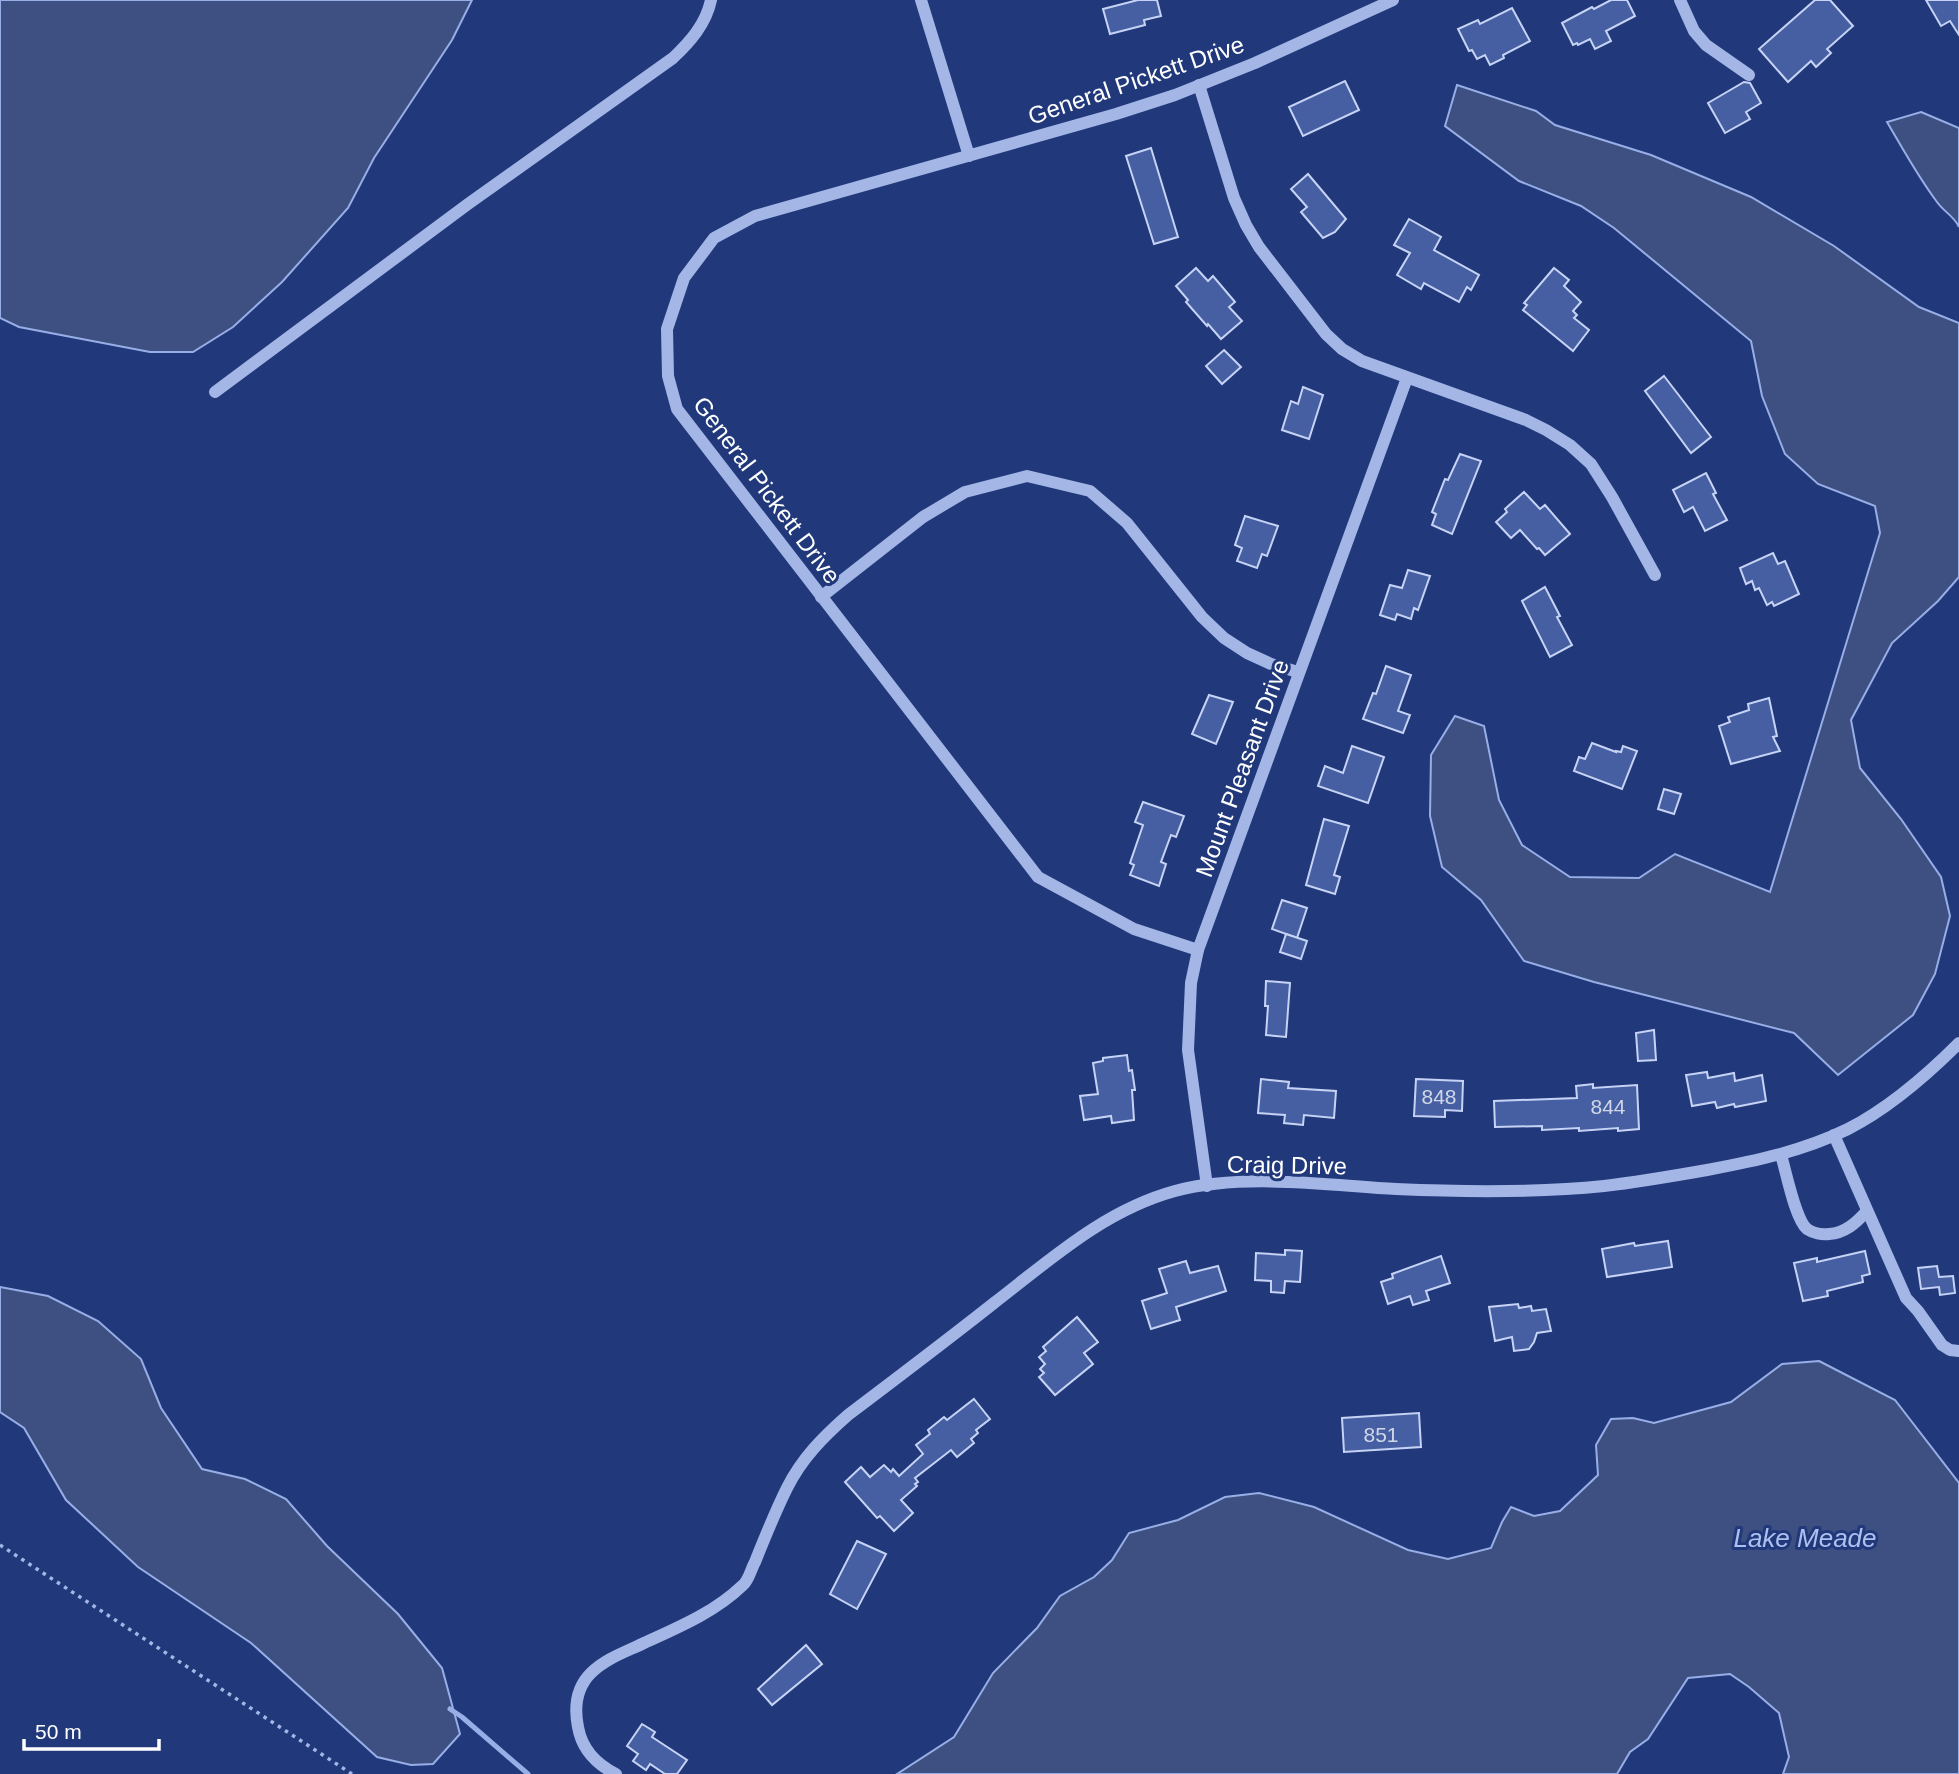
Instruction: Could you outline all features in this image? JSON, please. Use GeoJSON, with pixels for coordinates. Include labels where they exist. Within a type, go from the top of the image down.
{"type":"FeatureCollection","features":[{"type":"Feature","properties":{"kind":"street"},"geometry":{"type":"LineString","coordinates":[[215,392],[468,204],[673,58],[689,43],[701,25],[711,0]]}},
{"type":"Feature","properties":{"kind":"street"},"geometry":{"type":"LineString","coordinates":[[921,0],[969,156]]}},
{"type":"Feature","properties":{"kind":"street","name":"General Pickett Drive"},"geometry":{"type":"LineString","coordinates":[[1198,950],[1134,929],[1038,877],[677,410],[668,376],[667,330],[684,278],[714,238],[755,216],[1116,114],[1255,63],[1394,0]]}},
{"type":"Feature","properties":{"kind":"street"},"geometry":{"type":"LineString","coordinates":[[1680,0],[1694,31],[1706,45],[1749,75]]}},
{"type":"Feature","properties":{"kind":"street"},"geometry":{"type":"LineString","coordinates":[[1199,85],[1234,198],[1247,225],[1259,247],[1331,340],[1362,361],[1526,420],[1570,445],[1591,464],[1655,575]]}},
{"type":"Feature","properties":{"kind":"street","name":"Mount Pleasant Drive"},"geometry":{"type":"LineString","coordinates":[[1207,1185],[1188,1050],[1191,983],[1198,950],[1407,377]]}},
{"type":"Feature","properties":{"kind":"street"},"geometry":{"type":"LineString","coordinates":[[821,597],[923,517],[965,492],[1027,476],[1090,491],[1127,523],[1202,617],[1224,638],[1247,653],[1298,672]]}},
{"type":"Feature","properties":{"kind":"street","name":"Craig Drive"},"geometry":{"type":"LineString","coordinates":[[616,1774],[591,1757],[578,1730],[578,1694],[591,1673],[604,1662],[699,1618],[745,1584],[787,1488],[803,1460],[825,1436],[848,1415],[1097,1225],[1126,1209],[1158,1197],[1207,1185],[1298,1182],[1435,1191],[1530,1190],[1604,1186],[1781,1155],[1834,1135],[1882,1108],[1907,1090],[1959,1043]]}},
{"type":"Feature","properties":{"kind":"street"},"geometry":{"type":"LineString","coordinates":[[1834,1135],[1906,1298],[1942,1345],[1950,1350],[1959,1350]]}},
{"type":"Feature","properties":{"kind":"street"},"geometry":{"type":"LineString","coordinates":[[1781,1155],[1798,1215],[1807,1228],[1816,1233],[1832,1234],[1855,1224],[1867,1212]]}},
{"type":"Feature","properties":{"kind":"path"},"geometry":{"type":"LineString","coordinates":[[0,1545],[352,1774]]}},
{"type":"Feature","properties":{"kind":"water"},"geometry":{"type":"Polygon","coordinates":[[[0,0],[472,0],[452,40],[374,158],[348,208],[282,282],[233,327],[193,352],[150,352],[19,327],[0,318],[0,0]]]}},
{"type":"Feature","properties":{"kind":"water"},"geometry":{"type":"Polygon","coordinates":[[[1457,85],[1536,111],[1555,125],[1651,155],[1751,197],[1834,246],[1919,307],[1959,323],[1959,577],[1938,601],[1892,643],[1851,720],[1860,768],[1901,819],[1941,877],[1950,916],[1935,974],[1913,1015],[1838,1075],[1794,1033],[1594,982],[1524,961],[1481,900],[1442,867],[1430,816],[1431,755],[1455,716],[1484,726],[1499,800],[1522,845],[1570,877],[1639,878],[1675,854],[1770,892],[1880,533],[1875,506],[1818,484],[1785,454],[1762,396],[1751,341],[1614,228],[1581,206],[1519,181],[1445,126],[1457,85]]]}},
{"type":"Feature","properties":{"kind":"water"},"geometry":{"type":"Polygon","coordinates":[[[1921,112],[1959,128],[1959,227],[1930,192],[1887,122],[1921,112]]]}},
{"type":"Feature","properties":{"kind":"water"},"geometry":{"type":"Polygon","coordinates":[[[0,1287],[48,1296],[98,1321],[141,1359],[161,1408],[202,1469],[245,1479],[286,1499],[327,1546],[398,1614],[442,1668],[460,1734],[433,1764],[411,1765],[377,1757],[251,1643],[138,1567],[66,1500],[24,1428],[0,1412],[0,1287]]]}},
{"type":"Feature","properties":{"kind":"water","name":"Lake Meade"},"geometry":{"type":"Polygon","coordinates":[[[1819,1361],[1895,1400],[1959,1483],[1959,1774],[1783,1774],[1789,1757],[1779,1713],[1730,1674],[1688,1678],[1648,1739],[1630,1752],[1617,1774],[897,1774],[954,1737],[993,1673],[1037,1628],[1060,1596],[1094,1577],[1112,1560],[1129,1533],[1178,1520],[1225,1497],[1259,1493],[1314,1507],[1408,1550],[1448,1559],[1491,1548],[1511,1507],[1534,1516],[1560,1511],[1598,1475],[1596,1445],[1611,1419],[1633,1418],[1654,1423],[1731,1402],[1782,1364],[1819,1361]]]}},
{"type":"Feature","properties":{"kind":"building"},"geometry":{"type":"Polygon","coordinates":[[[1138,0],[1157,0],[1161,16],[1144,20],[1145,25],[1110,34],[1103,9],[1138,0]]]}},
{"type":"Feature","properties":{"kind":"building"},"geometry":{"type":"Polygon","coordinates":[[[1611,0],[1627,0],[1635,16],[1606,31],[1611,41],[1595,49],[1590,39],[1573,45],[1562,23],[1611,0]]]}},
{"type":"Feature","properties":{"kind":"building"},"geometry":{"type":"Polygon","coordinates":[[[1815,0],[1830,0],[1853,26],[1827,49],[1831,53],[1816,67],[1811,61],[1788,82],[1759,49],[1815,0]]]}},
{"type":"Feature","properties":{"kind":"building"},"geometry":{"type":"Polygon","coordinates":[[[1926,0],[1959,0],[1959,35],[1950,21],[1941,26],[1926,0]]]}},
{"type":"Feature","properties":{"kind":"building"},"geometry":{"type":"Polygon","coordinates":[[[1512,8],[1530,41],[1490,65],[1485,55],[1477,59],[1472,50],[1469,51],[1458,29],[1478,20],[1480,24],[1512,8]]]}},
{"type":"Feature","properties":{"kind":"building"},"geometry":{"type":"Polygon","coordinates":[[[1345,81],[1359,110],[1303,136],[1289,107],[1345,81]]]}},
{"type":"Feature","properties":{"kind":"building"},"geometry":{"type":"Polygon","coordinates":[[[1744,82],[1750,83],[1761,103],[1746,112],[1750,119],[1725,133],[1708,103],[1744,82]]]}},
{"type":"Feature","properties":{"kind":"building"},"geometry":{"type":"Polygon","coordinates":[[[1151,148],[1178,237],[1154,244],[1126,156],[1151,148]]]}},
{"type":"Feature","properties":{"kind":"building"},"geometry":{"type":"Polygon","coordinates":[[[1308,174],[1346,219],[1335,232],[1323,238],[1301,212],[1307,207],[1291,189],[1308,174]]]}},
{"type":"Feature","properties":{"kind":"building"},"geometry":{"type":"Polygon","coordinates":[[[1409,219],[1441,237],[1434,250],[1479,275],[1471,290],[1467,287],[1459,302],[1424,283],[1421,289],[1397,275],[1410,253],[1394,245],[1409,219]]]}},
{"type":"Feature","properties":{"kind":"building"},"geometry":{"type":"Polygon","coordinates":[[[1196,268],[1208,281],[1213,276],[1235,302],[1229,307],[1242,321],[1221,339],[1186,302],[1188,300],[1176,286],[1196,268]]]}},
{"type":"Feature","properties":{"kind":"building"},"geometry":{"type":"Polygon","coordinates":[[[1554,268],[1569,280],[1564,286],[1581,302],[1573,311],[1577,315],[1574,318],[1589,330],[1573,351],[1523,310],[1527,305],[1524,303],[1554,268]]]}},
{"type":"Feature","properties":{"kind":"building"},"geometry":{"type":"Polygon","coordinates":[[[1224,350],[1241,367],[1222,384],[1206,366],[1224,350]]]}},
{"type":"Feature","properties":{"kind":"building"},"geometry":{"type":"Polygon","coordinates":[[[1664,376],[1711,437],[1691,453],[1645,391],[1664,376]]]}},
{"type":"Feature","properties":{"kind":"building"},"geometry":{"type":"Polygon","coordinates":[[[1303,387],[1323,395],[1309,439],[1282,430],[1291,401],[1298,404],[1303,387]]]}},
{"type":"Feature","properties":{"kind":"building"},"geometry":{"type":"Polygon","coordinates":[[[1460,454],[1481,461],[1452,534],[1432,525],[1436,514],[1432,512],[1445,479],[1448,480],[1460,454]]]}},
{"type":"Feature","properties":{"kind":"building"},"geometry":{"type":"Polygon","coordinates":[[[1706,473],[1716,493],[1713,494],[1727,520],[1705,531],[1693,507],[1684,512],[1673,490],[1706,473]]]}},
{"type":"Feature","properties":{"kind":"building"},"geometry":{"type":"Polygon","coordinates":[[[1524,492],[1540,509],[1545,505],[1570,534],[1545,555],[1520,530],[1511,538],[1496,522],[1507,512],[1505,509],[1524,492]]]}},
{"type":"Feature","properties":{"kind":"building"},"geometry":{"type":"Polygon","coordinates":[[[1245,516],[1278,526],[1267,556],[1262,554],[1257,568],[1237,561],[1242,548],[1235,545],[1245,516]]]}},
{"type":"Feature","properties":{"kind":"building"},"geometry":{"type":"Polygon","coordinates":[[[1773,553],[1778,564],[1785,561],[1799,594],[1774,606],[1772,602],[1767,605],[1759,588],[1755,590],[1752,581],[1746,584],[1740,568],[1773,553]]]}},
{"type":"Feature","properties":{"kind":"building"},"geometry":{"type":"Polygon","coordinates":[[[1408,570],[1430,576],[1418,610],[1414,608],[1411,619],[1397,614],[1395,620],[1380,615],[1390,585],[1402,588],[1408,570]]]}},
{"type":"Feature","properties":{"kind":"building"},"geometry":{"type":"Polygon","coordinates":[[[1545,587],[1572,645],[1550,657],[1522,601],[1545,587]]]}},
{"type":"Feature","properties":{"kind":"building"},"geometry":{"type":"Polygon","coordinates":[[[1386,666],[1411,675],[1398,711],[1410,715],[1403,733],[1363,719],[1386,666]]]}},
{"type":"Feature","properties":{"kind":"building"},"geometry":{"type":"Polygon","coordinates":[[[1209,695],[1233,702],[1216,744],[1192,734],[1209,695]]]}},
{"type":"Feature","properties":{"kind":"building"},"geometry":{"type":"Polygon","coordinates":[[[1769,698],[1777,736],[1773,737],[1780,751],[1731,764],[1719,726],[1730,722],[1728,717],[1749,710],[1748,704],[1769,698]]]}},
{"type":"Feature","properties":{"kind":"building"},"geometry":{"type":"Polygon","coordinates":[[[1592,743],[1616,752],[1621,752],[1623,746],[1637,751],[1622,789],[1574,771],[1579,757],[1585,759],[1592,743]]]}},
{"type":"Feature","properties":{"kind":"building"},"geometry":{"type":"Polygon","coordinates":[[[1352,746],[1384,757],[1368,803],[1318,786],[1325,766],[1343,773],[1352,746]]]}},
{"type":"Feature","properties":{"kind":"building"},"geometry":{"type":"Polygon","coordinates":[[[1664,789],[1681,794],[1674,814],[1658,809],[1664,789]]]}},
{"type":"Feature","properties":{"kind":"building"},"geometry":{"type":"Polygon","coordinates":[[[1143,802],[1184,816],[1176,837],[1171,835],[1161,862],[1166,864],[1159,886],[1130,875],[1134,865],[1130,863],[1143,825],[1135,822],[1143,802]]]}},
{"type":"Feature","properties":{"kind":"building"},"geometry":{"type":"Polygon","coordinates":[[[1324,819],[1349,826],[1334,875],[1340,877],[1335,894],[1306,885],[1324,819]]]}},
{"type":"Feature","properties":{"kind":"building"},"geometry":{"type":"Polygon","coordinates":[[[1282,900],[1307,908],[1297,938],[1272,929],[1282,900]]]}},
{"type":"Feature","properties":{"kind":"building"},"geometry":{"type":"Polygon","coordinates":[[[1286,934],[1307,941],[1301,959],[1280,952],[1286,934]]]}},
{"type":"Feature","properties":{"kind":"building"},"geometry":{"type":"Polygon","coordinates":[[[1266,981],[1290,983],[1286,1037],[1266,1035],[1266,981]]]}},
{"type":"Feature","properties":{"kind":"building"},"geometry":{"type":"Polygon","coordinates":[[[1654,1030],[1656,1060],[1638,1061],[1636,1033],[1654,1030]]]}},
{"type":"Feature","properties":{"kind":"building"},"geometry":{"type":"Polygon","coordinates":[[[1127,1055],[1135,1090],[1132,1090],[1134,1120],[1112,1123],[1111,1116],[1084,1120],[1080,1096],[1098,1094],[1093,1063],[1103,1061],[1103,1058],[1127,1055]]]}},
{"type":"Feature","properties":{"kind":"building"},"geometry":{"type":"Polygon","coordinates":[[[1707,1072],[1708,1078],[1734,1073],[1735,1081],[1762,1075],[1766,1101],[1735,1107],[1734,1104],[1717,1108],[1715,1102],[1692,1106],[1686,1075],[1707,1072]]]}},
{"type":"Feature","properties":{"kind":"building"},"geometry":{"type":"Polygon","coordinates":[[[1261,1079],[1289,1082],[1288,1088],[1336,1091],[1334,1118],[1304,1115],[1303,1125],[1284,1123],[1285,1115],[1258,1113],[1261,1079]]]}},
{"type":"Feature","properties":{"kind":"building"},"geometry":{"type":"Polygon","coordinates":[[[1416,1079],[1463,1081],[1462,1111],[1445,1110],[1445,1117],[1414,1116],[1416,1079]]]}},
{"type":"Feature","properties":{"kind":"building"},"geometry":{"type":"Polygon","coordinates":[[[1593,1084],[1593,1088],[1637,1085],[1639,1129],[1579,1131],[1579,1128],[1542,1130],[1542,1126],[1495,1127],[1494,1101],[1577,1098],[1576,1086],[1593,1084]]]}},
{"type":"Feature","properties":{"kind":"building"},"geometry":{"type":"Polygon","coordinates":[[[1668,1241],[1672,1267],[1607,1277],[1602,1249],[1634,1243],[1635,1246],[1668,1241]]]}},
{"type":"Feature","properties":{"kind":"building"},"geometry":{"type":"Polygon","coordinates":[[[1285,1250],[1302,1251],[1300,1282],[1285,1281],[1284,1293],[1271,1292],[1271,1281],[1255,1280],[1256,1253],[1285,1255],[1285,1250]]]}},
{"type":"Feature","properties":{"kind":"building"},"geometry":{"type":"Polygon","coordinates":[[[1865,1251],[1870,1274],[1862,1276],[1863,1282],[1827,1291],[1828,1296],[1803,1301],[1794,1263],[1817,1258],[1817,1262],[1865,1251]]]}},
{"type":"Feature","properties":{"kind":"building"},"geometry":{"type":"Polygon","coordinates":[[[1441,1256],[1450,1283],[1426,1291],[1429,1300],[1413,1305],[1410,1296],[1388,1304],[1381,1282],[1393,1278],[1392,1274],[1441,1256]]]}},
{"type":"Feature","properties":{"kind":"building"},"geometry":{"type":"Polygon","coordinates":[[[1186,1261],[1190,1273],[1218,1266],[1226,1291],[1176,1307],[1180,1320],[1151,1329],[1142,1301],[1167,1293],[1159,1269],[1186,1261]]]}},
{"type":"Feature","properties":{"kind":"building"},"geometry":{"type":"Polygon","coordinates":[[[1937,1266],[1939,1277],[1953,1276],[1955,1293],[1940,1295],[1939,1287],[1921,1289],[1918,1268],[1937,1266]]]}},
{"type":"Feature","properties":{"kind":"building"},"geometry":{"type":"Polygon","coordinates":[[[1518,1304],[1519,1308],[1531,1306],[1532,1311],[1546,1309],[1551,1331],[1537,1333],[1529,1349],[1514,1351],[1512,1337],[1495,1341],[1489,1307],[1518,1304]]]}},
{"type":"Feature","properties":{"kind":"building"},"geometry":{"type":"Polygon","coordinates":[[[1077,1317],[1098,1342],[1084,1353],[1093,1364],[1055,1395],[1039,1377],[1044,1373],[1040,1369],[1045,1364],[1039,1357],[1046,1351],[1043,1347],[1077,1317]]]}},
{"type":"Feature","properties":{"kind":"building"},"geometry":{"type":"Polygon","coordinates":[[[974,1399],[990,1419],[976,1430],[978,1433],[971,1439],[974,1443],[957,1457],[951,1450],[915,1478],[917,1486],[901,1500],[913,1513],[894,1531],[880,1516],[877,1518],[845,1482],[861,1467],[870,1477],[884,1465],[899,1476],[923,1454],[916,1445],[930,1434],[928,1430],[944,1417],[947,1420],[974,1399]]]}},
{"type":"Feature","properties":{"kind":"building"},"geometry":{"type":"Polygon","coordinates":[[[1419,1413],[1421,1447],[1344,1452],[1342,1418],[1419,1413]]]}},
{"type":"Feature","properties":{"kind":"building"},"geometry":{"type":"Polygon","coordinates":[[[857,1541],[886,1554],[857,1609],[830,1594],[857,1541]]]}},
{"type":"Feature","properties":{"kind":"building"},"geometry":{"type":"Polygon","coordinates":[[[806,1645],[822,1664],[772,1705],[758,1689],[806,1645]]]}},
{"type":"Feature","properties":{"kind":"building"},"geometry":{"type":"Polygon","coordinates":[[[642,1724],[655,1732],[652,1737],[687,1760],[677,1774],[665,1774],[650,1764],[646,1770],[633,1761],[638,1754],[627,1746],[642,1724]]]}},
{"type":"Feature","properties":{"kind":"waterway"},"geometry":{"type":"LineString","coordinates":[[450,1709],[528,1774]]}}]}
